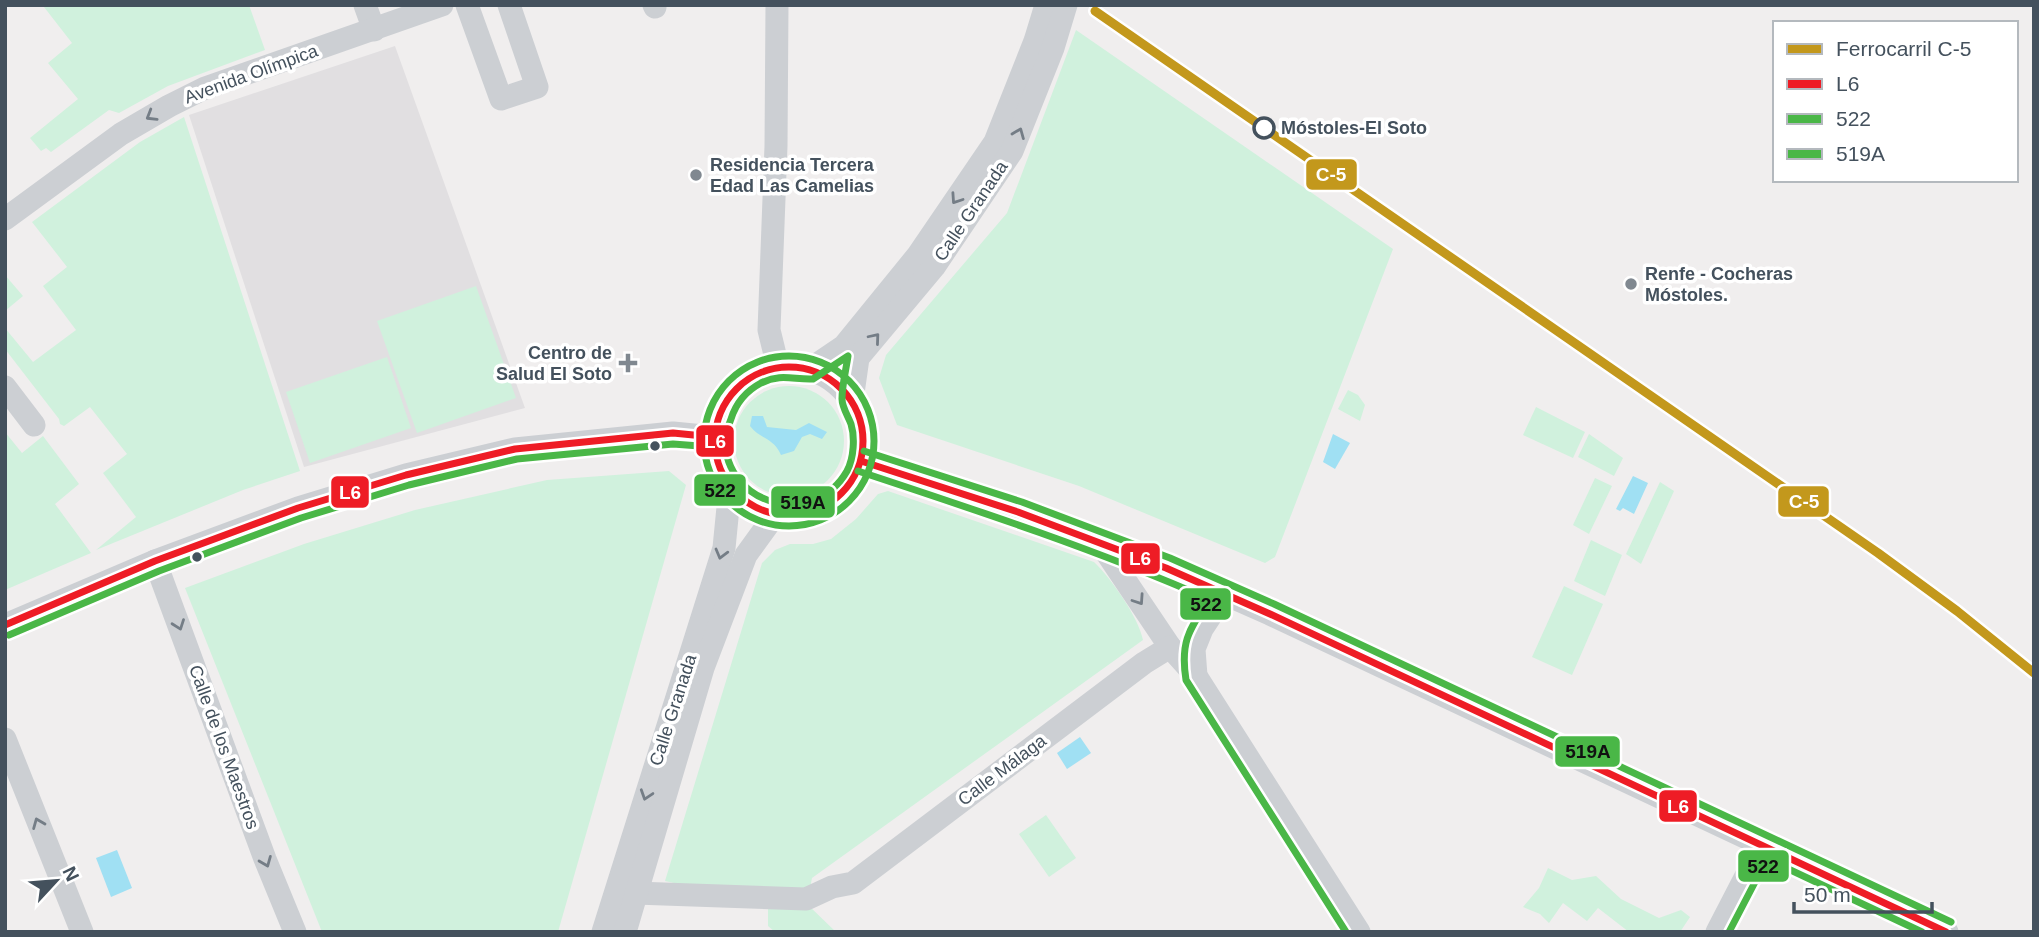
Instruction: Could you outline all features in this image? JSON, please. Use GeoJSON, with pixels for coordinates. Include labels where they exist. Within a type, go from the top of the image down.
{"type":"FeatureCollection","features":[{"type":"Feature","properties":{"kind":"street"},"geometry":{"type":"LineString","coordinates":[[365,5],[374,30]]}},
{"type":"Feature","properties":{"kind":"street","name":"Avenida Olímpica"},"geometry":{"type":"LineString","coordinates":[[5,219],[121,134],[205,88],[442,5]]}},
{"type":"Feature","properties":{"kind":"street"},"geometry":{"type":"LineString","coordinates":[[467,5],[501,99],[537,87],[509,5]]}},
{"type":"Feature","properties":{"kind":"street"},"geometry":{"type":"LineString","coordinates":[[778,5],[769,330],[778,367]]}},
{"type":"Feature","properties":{"kind":"street","name":"Calle Granada"},"geometry":{"type":"LineString","coordinates":[[810,369],[844,346],[918,255],[995,142],[1035,41],[1046,5]]}},
{"type":"Feature","properties":{"kind":"street","name":"Calle Granada"},"geometry":{"type":"LineString","coordinates":[[852,400],[858,358],[934,267],[1012,151],[1053,48],[1066,5]]}},
{"type":"Feature","properties":{"kind":"street"},"geometry":{"type":"LineString","coordinates":[[778,367],[810,369],[834,380],[852,400],[862,424],[864,441],[861,460],[856,475],[839,496],[817,510],[798,515],[775,514],[750,505],[730,487],[719,467],[714,437],[725,402],[739,385],[757,373],[778,367]]}},
{"type":"Feature","properties":{"kind":"street"},"geometry":{"type":"LineString","coordinates":[[5,387],[34,425]]}},
{"type":"Feature","properties":{"kind":"street"},"geometry":{"type":"LineString","coordinates":[[5,625],[155,561],[306,505],[406,475],[515,449],[673,433],[714,437]]}},
{"type":"Feature","properties":{"kind":"street"},"geometry":{"type":"LineString","coordinates":[[861,460],[980,499],[1166,568],[1947,932]]}},
{"type":"Feature","properties":{"kind":"street","name":"Calle Granada"},"geometry":{"type":"LineString","coordinates":[[603,932],[724,548],[730,487]]}},
{"type":"Feature","properties":{"kind":"street","name":"Calle Granada"},"geometry":{"type":"LineString","coordinates":[[625,932],[703,668],[746,555],[775,514]]}},
{"type":"Feature","properties":{"kind":"street"},"geometry":{"type":"LineString","coordinates":[[1100,543],[1170,647],[1196,676],[1359,932]]}},
{"type":"Feature","properties":{"kind":"street","name":"Calle de los Maestros"},"geometry":{"type":"LineString","coordinates":[[155,561],[265,859],[295,932]]}},
{"type":"Feature","properties":{"kind":"street"},"geometry":{"type":"LineString","coordinates":[[1196,676],[1194,649],[1202,629],[1225,594]]}},
{"type":"Feature","properties":{"kind":"street","name":"Calle Málaga"},"geometry":{"type":"LineString","coordinates":[[635,893],[806,899],[832,887],[853,883],[1144,663],[1170,647]]}},
{"type":"Feature","properties":{"kind":"street"},"geometry":{"type":"LineString","coordinates":[[5,739],[82,932]]}},
{"type":"Feature","properties":{"kind":"street"},"geometry":{"type":"LineString","coordinates":[[1717,932],[1762,845]]}},
{"type":"Feature","properties":{"kind":"shaded area"},"geometry":{"type":"Polygon","coordinates":[[[395,46],[525,408],[304,467],[189,115],[395,46]]]}},
{"type":"Feature","properties":{"kind":"green space"},"geometry":{"type":"Polygon","coordinates":[[[249,5],[265,50],[168,86],[119,113],[109,110],[51,152],[46,148],[41,151],[30,138],[78,99],[48,63],[72,43],[44,7],[249,5]]]}},
{"type":"Feature","properties":{"kind":"green space"},"geometry":{"type":"Polygon","coordinates":[[[1076,30],[1393,249],[1275,557],[1265,563],[1079,486],[897,425],[879,378],[886,355],[1007,213],[1076,30]]]}},
{"type":"Feature","properties":{"kind":"green space"},"geometry":{"type":"Polygon","coordinates":[[[184,117],[300,471],[243,490],[96,550],[136,517],[103,473],[127,454],[90,407],[64,426],[60,424],[59,419],[5,349],[5,328],[33,362],[76,330],[43,286],[67,267],[32,222],[140,142],[184,117]]]}},
{"type":"Feature","properties":{"kind":"green space"},"geometry":{"type":"Polygon","coordinates":[[[5,275],[23,296],[5,311],[5,275]]]}},
{"type":"Feature","properties":{"kind":"green space"},"geometry":{"type":"Polygon","coordinates":[[[476,286],[516,398],[417,433],[377,321],[476,286]]]}},
{"type":"Feature","properties":{"kind":"green space"},"geometry":{"type":"Polygon","coordinates":[[[387,357],[411,428],[310,463],[286,392],[387,357]]]}},
{"type":"Feature","properties":{"kind":"green space"},"geometry":{"type":"Polygon","coordinates":[[[789,386],[810,391],[828,402],[839,420],[844,441],[839,462],[828,480],[810,491],[789,496],[768,491],[750,480],[739,462],[734,441],[739,420],[750,402],[768,391],[789,386]]]}},
{"type":"Feature","properties":{"kind":"green space"},"geometry":{"type":"Polygon","coordinates":[[[1348,390],[1358,395],[1365,405],[1360,421],[1338,409],[1348,390]]]}},
{"type":"Feature","properties":{"kind":"green space"},"geometry":{"type":"Polygon","coordinates":[[[1536,407],[1585,432],[1573,458],[1523,435],[1536,407]]]}},
{"type":"Feature","properties":{"kind":"green space"},"geometry":{"type":"Polygon","coordinates":[[[5,432],[22,453],[43,436],[79,484],[55,504],[91,553],[5,590],[5,432]]]}},
{"type":"Feature","properties":{"kind":"green space"},"geometry":{"type":"Polygon","coordinates":[[[1589,434],[1623,458],[1614,476],[1578,457],[1589,434]]]}},
{"type":"Feature","properties":{"kind":"green space"},"geometry":{"type":"Polygon","coordinates":[[[669,471],[686,485],[558,932],[322,932],[185,588],[304,544],[415,510],[547,480],[669,471]]]}},
{"type":"Feature","properties":{"kind":"green space"},"geometry":{"type":"Polygon","coordinates":[[[1595,478],[1612,486],[1589,534],[1573,525],[1595,478]]]}},
{"type":"Feature","properties":{"kind":"green space"},"geometry":{"type":"Polygon","coordinates":[[[1660,482],[1674,491],[1641,564],[1626,554],[1660,482]]]}},
{"type":"Feature","properties":{"kind":"green space"},"geometry":{"type":"Polygon","coordinates":[[[888,491],[1094,562],[1123,599],[1143,640],[812,878],[807,904],[836,932],[775,932],[768,926],[768,904],[665,881],[762,563],[775,550],[790,544],[813,544],[831,539],[856,519],[878,494],[888,491]]]}},
{"type":"Feature","properties":{"kind":"green space"},"geometry":{"type":"Polygon","coordinates":[[[1591,540],[1622,555],[1605,596],[1574,581],[1591,540]]]}},
{"type":"Feature","properties":{"kind":"green space"},"geometry":{"type":"Polygon","coordinates":[[[1564,586],[1603,604],[1572,675],[1532,657],[1564,586]]]}},
{"type":"Feature","properties":{"kind":"green space"},"geometry":{"type":"Polygon","coordinates":[[[1046,815],[1076,858],[1049,877],[1019,834],[1046,815]]]}},
{"type":"Feature","properties":{"kind":"green space"},"geometry":{"type":"Polygon","coordinates":[[[1548,868],[1572,880],[1596,876],[1621,899],[1659,918],[1681,910],[1690,917],[1680,932],[1629,932],[1598,908],[1587,921],[1563,903],[1549,923],[1540,914],[1523,907],[1539,888],[1548,868]]]}},
{"type":"Feature","properties":{"kind":"water"},"geometry":{"type":"Polygon","coordinates":[[[752,416],[763,416],[767,427],[796,430],[809,423],[827,432],[822,439],[810,434],[802,437],[794,451],[781,455],[771,442],[750,426],[752,416]]]}},
{"type":"Feature","properties":{"kind":"water"},"geometry":{"type":"Polygon","coordinates":[[[1333,434],[1350,443],[1335,469],[1323,462],[1333,434]]]}},
{"type":"Feature","properties":{"kind":"water"},"geometry":{"type":"Polygon","coordinates":[[[1633,476],[1648,483],[1634,514],[1623,508],[1620,511],[1616,509],[1633,476]]]}},
{"type":"Feature","properties":{"kind":"water"},"geometry":{"type":"Polygon","coordinates":[[[1080,737],[1091,753],[1067,769],[1057,753],[1080,737]]]}},
{"type":"Feature","properties":{"kind":"water"},"geometry":{"type":"Polygon","coordinates":[[[117,850],[132,888],[111,897],[96,858],[117,850]]]}},
{"type":"Feature","properties":{"kind":"rail line","name":"C-5"},"geometry":{"type":"LineString","coordinates":[[1095,11],[1878,553],[1957,611],[2034,673]]}},
{"type":"Feature","properties":{"kind":"transit line","name":"522"},"geometry":{"type":"LineString","coordinates":[[789,356],[821,363],[836,370],[849,381],[860,394],[867,409],[874,441],[867,473],[860,488],[849,501],[836,512],[821,519],[789,526],[757,519],[742,512],[729,501],[718,488],[711,473],[704,441],[711,409],[718,394],[729,381],[742,370],[757,363],[789,356]]}},
{"type":"Feature","properties":{"kind":"transit line","name":"519A"},"geometry":{"type":"LineString","coordinates":[[848,356],[842,399],[851,424],[853,441],[847,471],[832,489],[814,500],[794,504],[774,502],[755,494],[739,480],[729,462],[725,437],[739,403],[761,383],[781,378],[813,379],[848,356]]}},
{"type":"Feature","properties":{"kind":"transit line","name":"L6"},"geometry":{"type":"LineString","coordinates":[[789,367],[817,372],[842,388],[858,413],[863,441],[858,469],[842,494],[817,510],[789,515],[761,510],[736,494],[720,469],[715,441],[720,413],[736,388],[761,372],[789,367]]}},
{"type":"Feature","properties":{"kind":"transit line","name":"L6"},"geometry":{"type":"LineString","coordinates":[[5,625],[155,561],[298,508],[406,475],[515,449],[673,433],[714,437]]}},
{"type":"Feature","properties":{"kind":"transit line","name":"522"},"geometry":{"type":"LineString","coordinates":[[9,635],[159,571],[301,518],[409,485],[517,459],[673,444],[713,447]]}},
{"type":"Feature","properties":{"kind":"transit line","name":"519A"},"geometry":{"type":"LineString","coordinates":[[864,451],[1022,502],[1170,558],[1274,604],[1951,922]]}},
{"type":"Feature","properties":{"kind":"transit line","name":"L6"},"geometry":{"type":"LineString","coordinates":[[861,461],[1018,512],[1166,568],[1270,614],[1946,932]]}},
{"type":"Feature","properties":{"kind":"transit line","name":"522"},"geometry":{"type":"LineString","coordinates":[[858,471],[1079,547],[1209,599],[1196,619],[1185,646],[1186,680],[1346,932]]}},
{"type":"Feature","properties":{"kind":"transit line","name":"522"},"geometry":{"type":"LineString","coordinates":[[1729,932],[1767,859],[1922,932]]}},
{"type":"Feature","properties":{"kind":"place","name":"Móstoles-El Soto"},"geometry":{"type":"Point","coordinates":[1264,128]}},
{"type":"Feature","properties":{"kind":"place","name":"Residencia Tercera Edad Las Camelias"},"geometry":{"type":"Point","coordinates":[696,175]}},
{"type":"Feature","properties":{"kind":"place","name":"Renfe - Cocheras Móstoles."},"geometry":{"type":"Point","coordinates":[1631,284]}},
{"type":"Feature","properties":{"kind":"place","name":"Centro de Salud El Soto"},"geometry":{"type":"Point","coordinates":[628,363]}}]}
